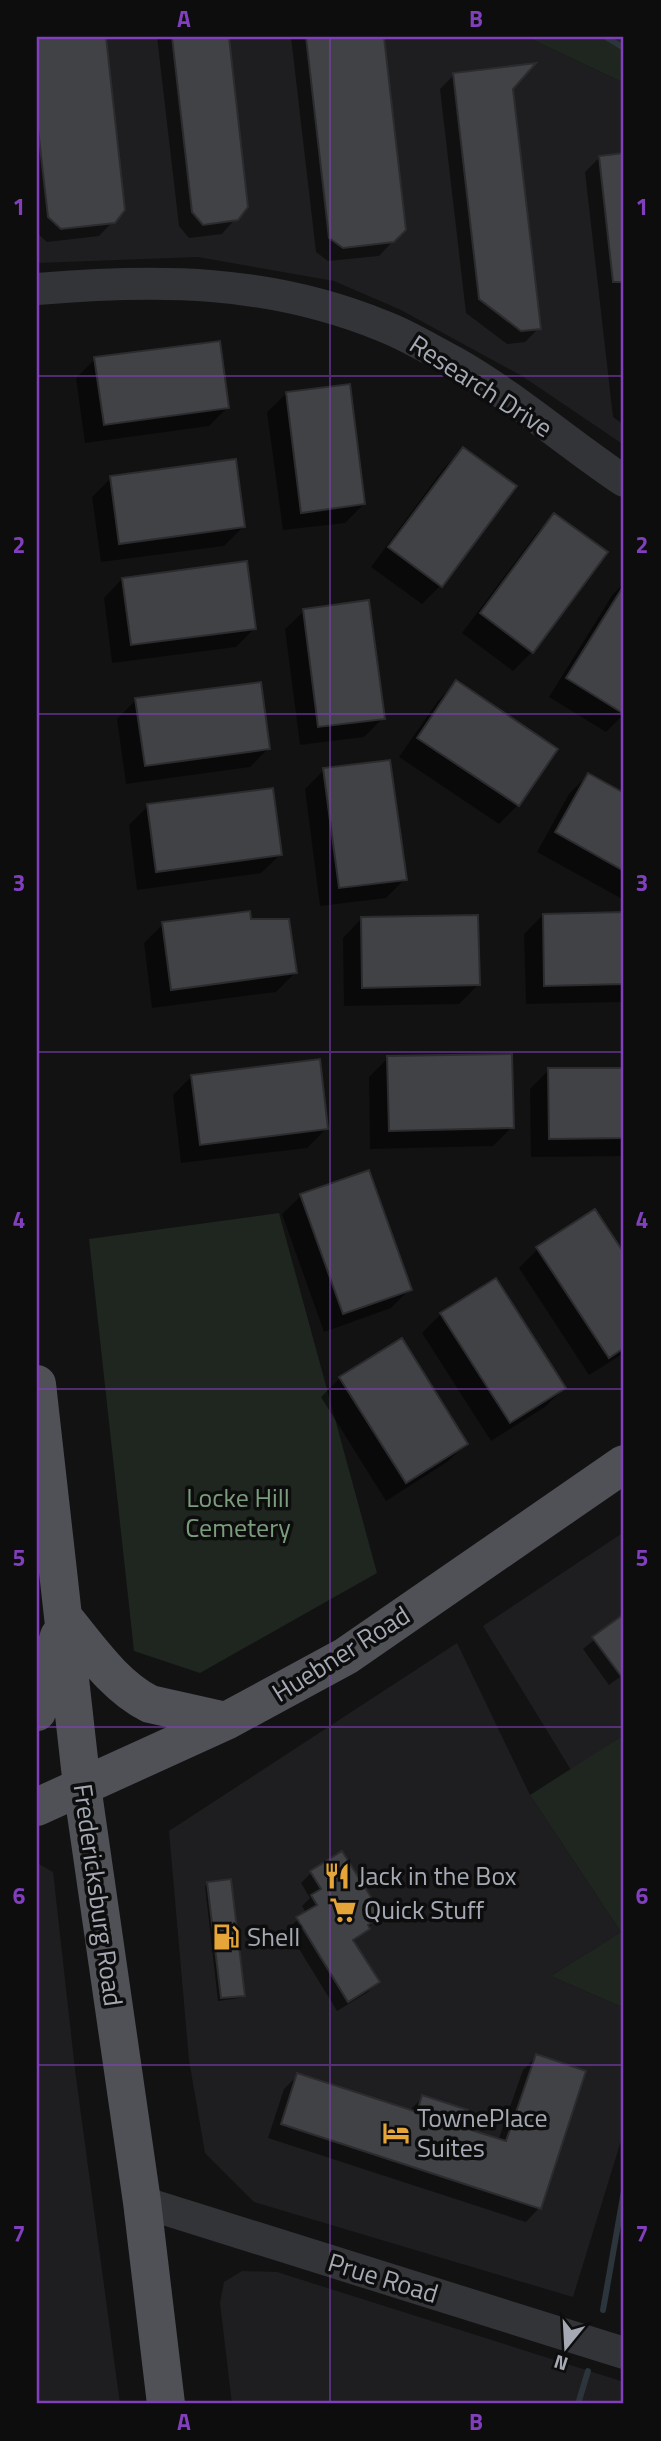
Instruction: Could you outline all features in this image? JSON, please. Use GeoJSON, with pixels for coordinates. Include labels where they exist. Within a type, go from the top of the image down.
{"type":"FeatureCollection","features":[{"type":"Feature","properties":{"kind":"main road","name":"Fredericksburg Road"},"geometry":{"type":"LineString","coordinates":[[37,1384],[82,1786],[142,2203],[166,2404]]}},
{"type":"Feature","properties":{"kind":"main road","name":"Huebner Road"},"geometry":{"type":"LineString","coordinates":[[37,1807],[226,1721],[346,1656],[624,1464]]}},
{"type":"Feature","properties":{"kind":"main road"},"geometry":{"type":"LineString","coordinates":[[37,1712],[64,1618]]}},
{"type":"Feature","properties":{"kind":"main road"},"geometry":{"type":"LineString","coordinates":[[64,1618],[93,1654],[140,1699],[226,1721]]}},
{"type":"Feature","properties":{"kind":"street","name":"Research Drive"},"geometry":{"type":"LineString","coordinates":[[37,289],[137,282],[184,284],[249,289],[311,301],[384,326],[454,363],[489,384],[624,481]]}},
{"type":"Feature","properties":{"kind":"street","name":"Prue Road"},"geometry":{"type":"LineString","coordinates":[[142,2203],[624,2353]]}},
{"type":"Feature","properties":{"kind":"shaded area"},"geometry":{"type":"Polygon","coordinates":[[[37,37],[527,37],[624,83],[624,445],[522,376],[401,310],[334,281],[198,257],[37,263],[37,37]]]}},
{"type":"Feature","properties":{"kind":"shaded area"},"geometry":{"type":"Polygon","coordinates":[[[624,1532],[624,1735],[571,1770],[483,1626],[624,1532]]]}},
{"type":"Feature","properties":{"kind":"shaded area"},"geometry":{"type":"Polygon","coordinates":[[[457,1643],[530,1795],[621,1932],[551,1976],[624,2008],[624,2131],[573,2297],[254,2202],[205,2153],[189,2060],[169,1831],[457,1643]]]}},
{"type":"Feature","properties":{"kind":"shaded area"},"geometry":{"type":"Polygon","coordinates":[[[37,1863],[53,1872],[75,2070],[120,2404],[37,2404],[37,1863]]]}},
{"type":"Feature","properties":{"kind":"shaded area"},"geometry":{"type":"Polygon","coordinates":[[[242,2271],[277,2272],[624,2382],[624,2404],[232,2404],[220,2303],[224,2282],[242,2271]]]}},
{"type":"Feature","properties":{"kind":"green space"},"geometry":{"type":"Polygon","coordinates":[[[527,37],[624,37],[624,83],[527,37]]]}},
{"type":"Feature","properties":{"kind":"green space","name":"Locke Hill Cemetery"},"geometry":{"type":"Polygon","coordinates":[[[279,1213],[377,1573],[200,1673],[134,1651],[89,1239],[279,1213]]]}},
{"type":"Feature","properties":{"kind":"green space"},"geometry":{"type":"Polygon","coordinates":[[[624,1735],[624,2008],[551,1976],[621,1932],[530,1795],[624,1735]]]}},
{"type":"Feature","properties":{"kind":"building"},"geometry":{"type":"Polygon","coordinates":[[[37,37],[106,37],[125,210],[115,223],[61,229],[48,217],[37,120],[37,37]]]}},
{"type":"Feature","properties":{"kind":"building"},"geometry":{"type":"Polygon","coordinates":[[[172,37],[229,37],[248,207],[238,220],[203,225],[192,212],[172,37]]]}},
{"type":"Feature","properties":{"kind":"building"},"geometry":{"type":"Polygon","coordinates":[[[306,37],[384,37],[406,230],[394,242],[343,248],[329,238],[306,37]]]}},
{"type":"Feature","properties":{"kind":"building"},"geometry":{"type":"Polygon","coordinates":[[[536,63],[513,89],[541,329],[521,331],[479,299],[453,73],[536,63]]]}},
{"type":"Feature","properties":{"kind":"building"},"geometry":{"type":"Polygon","coordinates":[[[624,153],[624,282],[613,282],[599,156],[624,153]]]}},
{"type":"Feature","properties":{"kind":"building"},"geometry":{"type":"Polygon","coordinates":[[[220,341],[229,408],[104,425],[94,357],[220,341]]]}},
{"type":"Feature","properties":{"kind":"building"},"geometry":{"type":"Polygon","coordinates":[[[350,384],[365,504],[301,513],[286,392],[350,384]]]}},
{"type":"Feature","properties":{"kind":"building"},"geometry":{"type":"Polygon","coordinates":[[[463,447],[517,486],[442,587],[388,547],[463,447]]]}},
{"type":"Feature","properties":{"kind":"building"},"geometry":{"type":"Polygon","coordinates":[[[236,459],[245,527],[119,544],[110,476],[236,459]]]}},
{"type":"Feature","properties":{"kind":"building"},"geometry":{"type":"Polygon","coordinates":[[[554,513],[608,552],[533,653],[480,613],[554,513]]]}},
{"type":"Feature","properties":{"kind":"building"},"geometry":{"type":"Polygon","coordinates":[[[247,561],[256,629],[131,645],[122,578],[247,561]]]}},
{"type":"Feature","properties":{"kind":"building"},"geometry":{"type":"Polygon","coordinates":[[[624,585],[624,714],[566,678],[624,585]]]}},
{"type":"Feature","properties":{"kind":"building"},"geometry":{"type":"Polygon","coordinates":[[[369,600],[385,719],[318,727],[303,609],[369,600]]]}},
{"type":"Feature","properties":{"kind":"building"},"geometry":{"type":"Polygon","coordinates":[[[456,680],[558,749],[519,806],[417,738],[456,680]]]}},
{"type":"Feature","properties":{"kind":"building"},"geometry":{"type":"Polygon","coordinates":[[[261,682],[270,749],[145,766],[135,698],[261,682]]]}},
{"type":"Feature","properties":{"kind":"building"},"geometry":{"type":"Polygon","coordinates":[[[390,760],[407,880],[339,888],[323,768],[390,760]]]}},
{"type":"Feature","properties":{"kind":"building"},"geometry":{"type":"Polygon","coordinates":[[[588,773],[624,793],[624,871],[555,832],[588,773]]]}},
{"type":"Feature","properties":{"kind":"building"},"geometry":{"type":"Polygon","coordinates":[[[273,788],[282,855],[156,872],[147,804],[273,788]]]}},
{"type":"Feature","properties":{"kind":"building"},"geometry":{"type":"Polygon","coordinates":[[[250,911],[251,919],[289,919],[297,973],[171,990],[162,922],[250,911]]]}},
{"type":"Feature","properties":{"kind":"building"},"geometry":{"type":"Polygon","coordinates":[[[624,912],[624,984],[544,986],[543,914],[624,912]]]}},
{"type":"Feature","properties":{"kind":"building"},"geometry":{"type":"Polygon","coordinates":[[[478,915],[480,985],[362,988],[361,917],[478,915]]]}},
{"type":"Feature","properties":{"kind":"building"},"geometry":{"type":"Polygon","coordinates":[[[512,1054],[514,1128],[389,1131],[387,1056],[512,1054]]]}},
{"type":"Feature","properties":{"kind":"building"},"geometry":{"type":"Polygon","coordinates":[[[320,1059],[328,1129],[200,1145],[191,1075],[320,1059]]]}},
{"type":"Feature","properties":{"kind":"building"},"geometry":{"type":"Polygon","coordinates":[[[548,1068],[624,1068],[624,1138],[549,1139],[548,1068]]]}},
{"type":"Feature","properties":{"kind":"building"},"geometry":{"type":"Polygon","coordinates":[[[369,1170],[412,1290],[343,1314],[300,1194],[369,1170]]]}},
{"type":"Feature","properties":{"kind":"building"},"geometry":{"type":"Polygon","coordinates":[[[595,1209],[624,1253],[624,1348],[609,1358],[536,1247],[595,1209]]]}},
{"type":"Feature","properties":{"kind":"building"},"geometry":{"type":"Polygon","coordinates":[[[496,1278],[566,1388],[510,1423],[440,1313],[496,1278]]]}},
{"type":"Feature","properties":{"kind":"building"},"geometry":{"type":"Polygon","coordinates":[[[402,1338],[468,1444],[406,1483],[339,1377],[402,1338]]]}},
{"type":"Feature","properties":{"kind":"building"},"geometry":{"type":"Polygon","coordinates":[[[624,1614],[624,1680],[592,1637],[624,1614]]]}},
{"type":"Feature","properties":{"kind":"building","name":"Quick Stuff"},"geometry":{"type":"Polygon","coordinates":[[[342,1851],[383,1916],[368,1925],[370,1929],[353,1940],[380,1982],[348,2002],[296,1917],[317,1905],[311,1895],[321,1889],[310,1871],[342,1851]]]}},
{"type":"Feature","properties":{"kind":"building","name":"Shell"},"geometry":{"type":"Polygon","coordinates":[[[231,1879],[245,1996],[221,1998],[207,1882],[231,1879]]]}},
{"type":"Feature","properties":{"kind":"building","name":"TownePlace Suites"},"geometry":{"type":"Polygon","coordinates":[[[536,2054],[586,2071],[541,2209],[281,2124],[297,2073],[417,2112],[422,2095],[468,2110],[462,2127],[506,2141],[536,2054]]]}},
{"type":"Feature","properties":{"kind":"waterway"},"geometry":{"type":"LineString","coordinates":[[606,37],[624,48]]}},
{"type":"Feature","properties":{"kind":"waterway"},"geometry":{"type":"LineString","coordinates":[[603,2310],[624,2191]]}},
{"type":"Feature","properties":{"kind":"waterway"},"geometry":{"type":"LineString","coordinates":[[578,2404],[588,2371]]}},
{"type":"Feature","properties":{"kind":"place","name":"Jack in the Box"},"geometry":{"type":"Point","coordinates":[337,1876]}},
{"type":"Feature","properties":{"kind":"place","name":"Quick Stuff"},"geometry":{"type":"Point","coordinates":[343,1910]}},
{"type":"Feature","properties":{"kind":"place","name":"Shell"},"geometry":{"type":"Point","coordinates":[226,1937]}},
{"type":"Feature","properties":{"kind":"place","name":"TownePlace Suites"},"geometry":{"type":"Point","coordinates":[396,2133]}}]}
